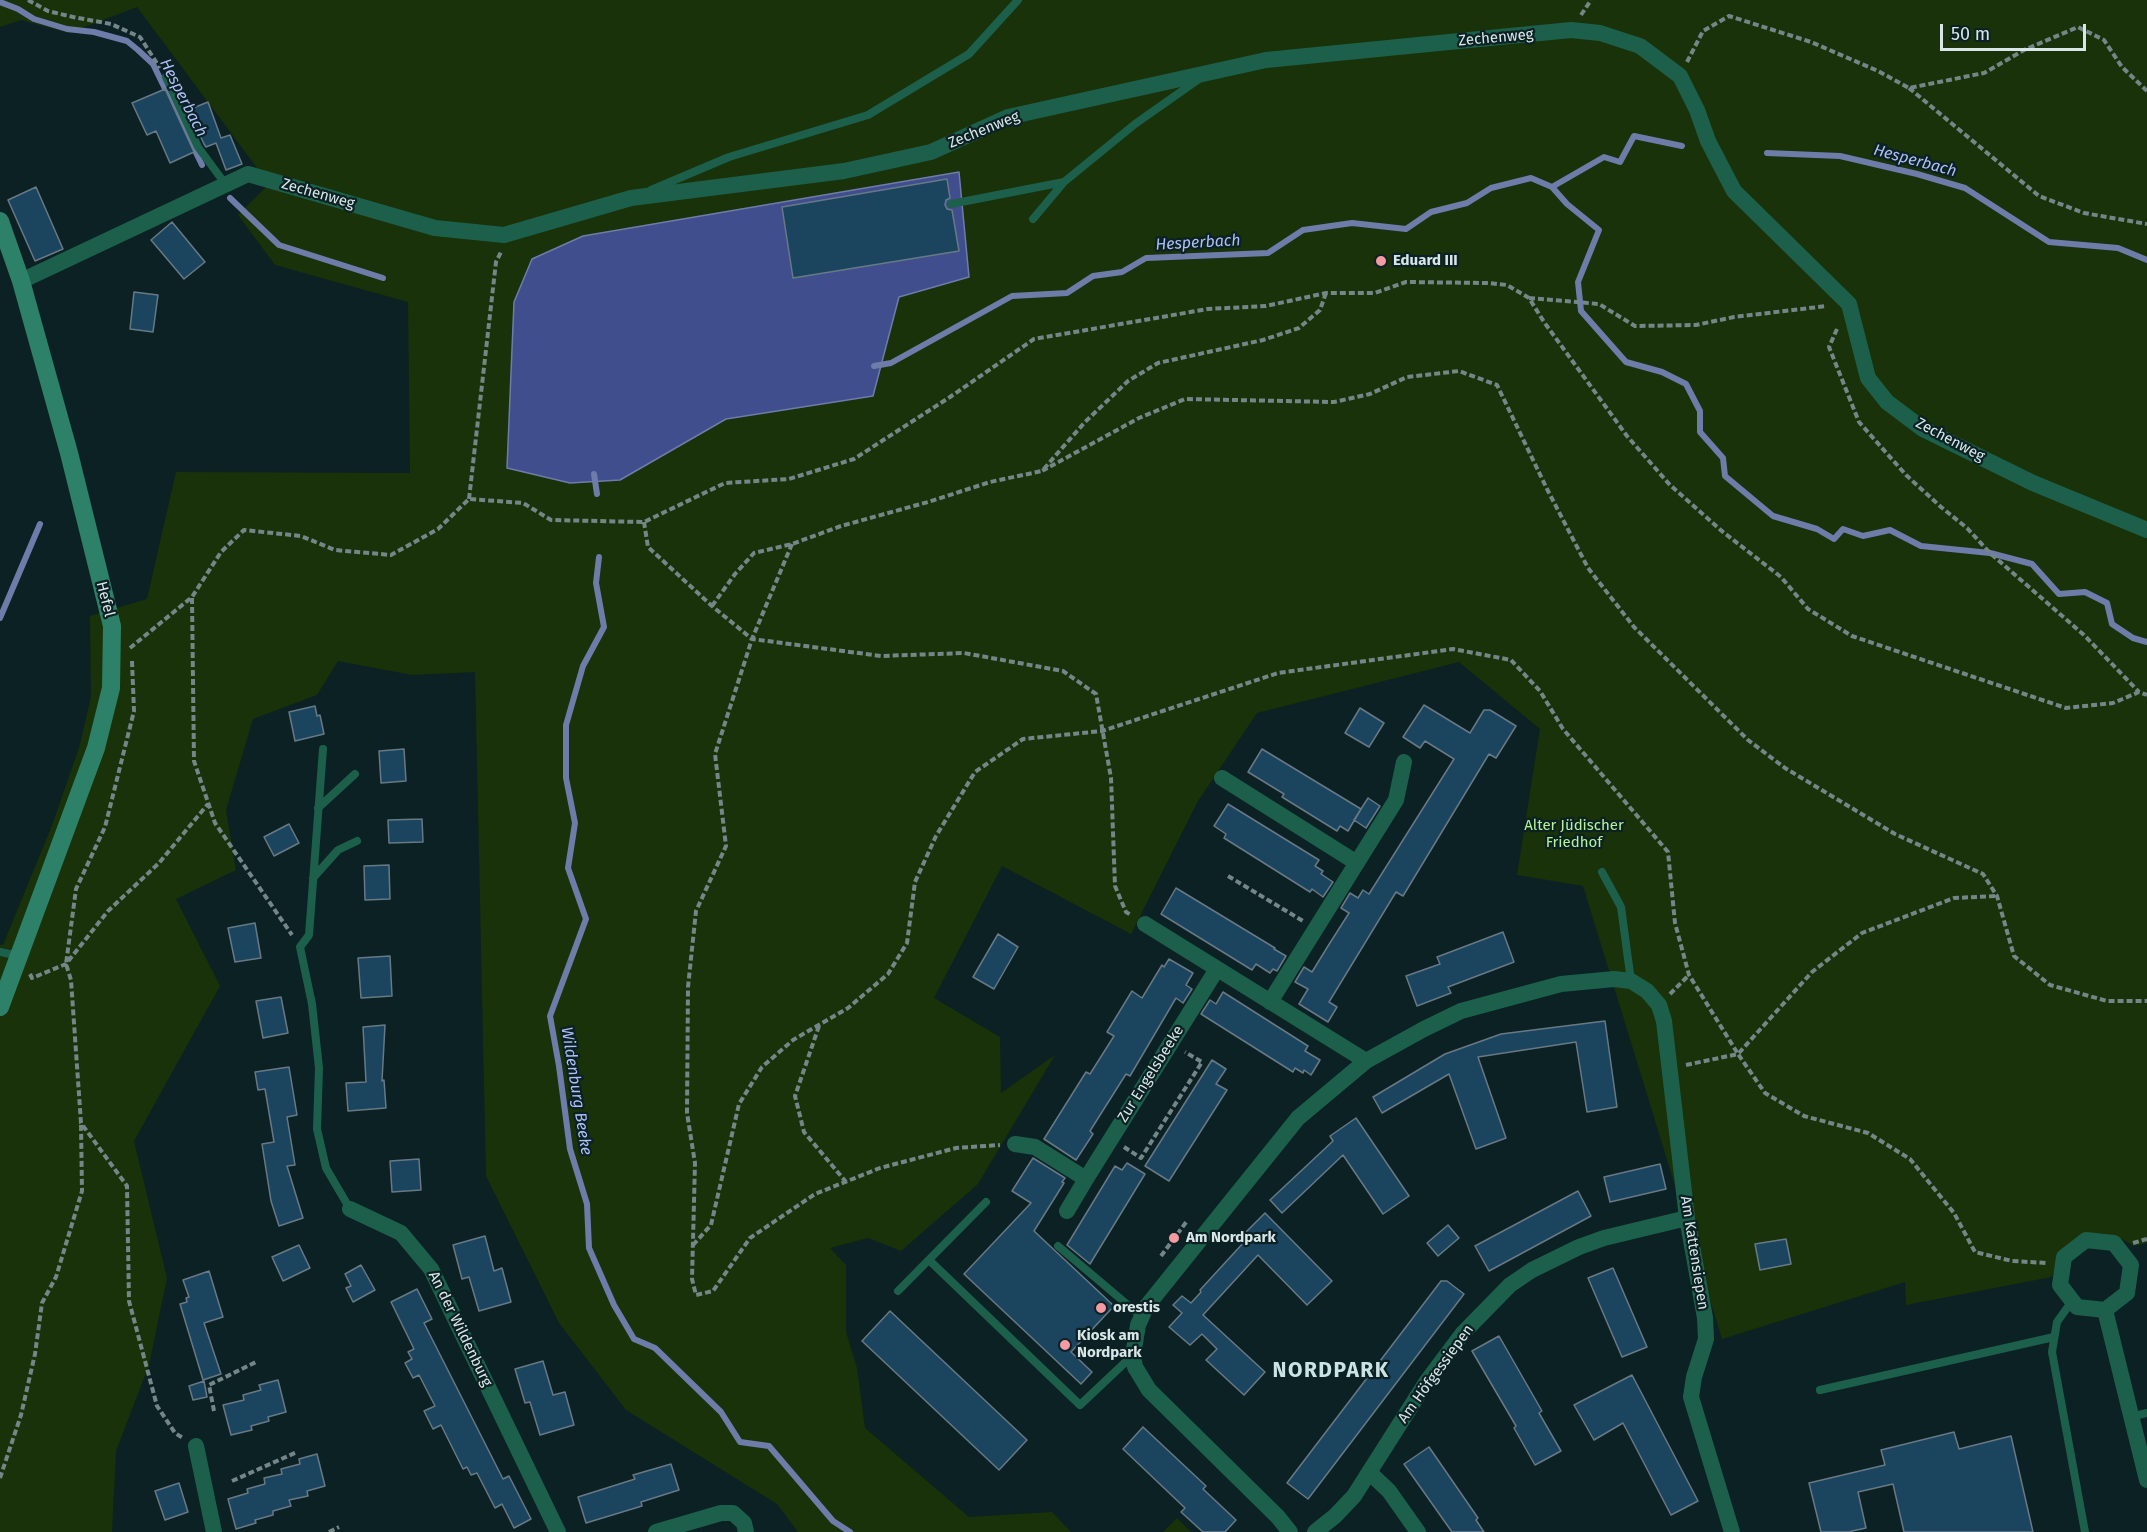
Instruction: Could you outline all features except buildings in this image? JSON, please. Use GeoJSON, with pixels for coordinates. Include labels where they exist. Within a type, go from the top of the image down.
{"type":"FeatureCollection","features":[{"type":"Feature","properties":{"kind":"main road","name":"Hefel"},"geometry":{"type":"LineString","coordinates":[[0,221],[21,281],[69,453],[112,626],[111,688],[96,748],[0,1007]]}},
{"type":"Feature","properties":{"kind":"street","name":"Zechenweg"},"geometry":{"type":"LineString","coordinates":[[21,281],[248,174],[435,228],[504,235],[631,198],[844,171],[931,152],[1008,117],[1266,60],[1571,30],[1600,33],[1640,46],[1680,76],[1697,110],[1708,141],[1734,191],[1849,304],[1868,378],[1887,402],[1923,429],[2033,483],[2147,530]]}},
{"type":"Feature","properties":{"kind":"street"},"geometry":{"type":"LineString","coordinates":[[1270,1002],[1396,800],[1404,762]]}},
{"type":"Feature","properties":{"kind":"street"},"geometry":{"type":"LineString","coordinates":[[1222,778],[1357,863]]}},
{"type":"Feature","properties":{"kind":"street"},"geometry":{"type":"LineString","coordinates":[[1145,924],[1366,1061]]}},
{"type":"Feature","properties":{"kind":"street","name":"Zur Engelsbeeke"},"geometry":{"type":"LineString","coordinates":[[1067,1211],[1217,969]]}},
{"type":"Feature","properties":{"kind":"street"},"geometry":{"type":"LineString","coordinates":[[1290,1532],[1278,1517],[1149,1390],[1135,1367],[1133,1355],[1134,1340],[1144,1312],[1298,1118],[1366,1061],[1461,1011],[1561,984],[1614,979],[1631,981],[1647,991],[1659,1005]]}},
{"type":"Feature","properties":{"kind":"street","name":"Am Kattensiepen"},"geometry":{"type":"LineString","coordinates":[[1659,1005],[1664,1021],[1687,1218],[1706,1339],[1694,1377],[1691,1397],[1732,1532]]}},
{"type":"Feature","properties":{"kind":"street"},"geometry":{"type":"LineString","coordinates":[[1015,1144],[1035,1146],[1086,1179]]}},
{"type":"Feature","properties":{"kind":"street","name":"An der Wildenburg"},"geometry":{"type":"LineString","coordinates":[[350,1209],[401,1233],[431,1269],[558,1532]]}},
{"type":"Feature","properties":{"kind":"street","name":"Am Höfgessiepen"},"geometry":{"type":"LineString","coordinates":[[1316,1532],[1348,1502],[1427,1381],[1463,1333],[1510,1285],[1532,1270],[1579,1247],[1604,1238],[1687,1218]]}},
{"type":"Feature","properties":{"kind":"street"},"geometry":{"type":"LineString","coordinates":[[2086,1240],[2114,1243],[2131,1266],[2127,1293],[2105,1310],[2077,1307],[2060,1285],[2064,1257],[2086,1240]]}},
{"type":"Feature","properties":{"kind":"street"},"geometry":{"type":"LineString","coordinates":[[2105,1310],[2139,1415],[2147,1480]]}},
{"type":"Feature","properties":{"kind":"street"},"geometry":{"type":"LineString","coordinates":[[196,1446],[214,1532]]}},
{"type":"Feature","properties":{"kind":"street"},"geometry":{"type":"LineString","coordinates":[[1369,1472],[1389,1491],[1418,1532]]}},
{"type":"Feature","properties":{"kind":"street"},"geometry":{"type":"LineString","coordinates":[[656,1532],[721,1513],[733,1514],[744,1522],[746,1532]]}},
{"type":"Feature","properties":{"kind":"lane","name":"Zechenweg"},"geometry":{"type":"LineString","coordinates":[[631,198],[729,157],[868,114],[969,54],[1018,0]]}},
{"type":"Feature","properties":{"kind":"lane"},"geometry":{"type":"LineString","coordinates":[[1033,219],[1064,182],[1135,124],[1209,72]]}},
{"type":"Feature","properties":{"kind":"lane"},"geometry":{"type":"LineString","coordinates":[[166,77],[198,147],[226,185]]}},
{"type":"Feature","properties":{"kind":"lane"},"geometry":{"type":"LineString","coordinates":[[951,204],[1064,182]]}},
{"type":"Feature","properties":{"kind":"lane"},"geometry":{"type":"LineString","coordinates":[[300,946],[309,935],[323,749]]}},
{"type":"Feature","properties":{"kind":"lane"},"geometry":{"type":"LineString","coordinates":[[318,808],[355,774]]}},
{"type":"Feature","properties":{"kind":"lane"},"geometry":{"type":"LineString","coordinates":[[313,878],[338,850],[357,841]]}},
{"type":"Feature","properties":{"kind":"lane"},"geometry":{"type":"LineString","coordinates":[[1602,872],[1621,907],[1631,981]]}},
{"type":"Feature","properties":{"kind":"lane","name":"An der Wildenburg"},"geometry":{"type":"LineString","coordinates":[[300,946],[312,1004],[319,1068],[317,1129],[326,1168],[350,1209]]}},
{"type":"Feature","properties":{"kind":"lane"},"geometry":{"type":"LineString","coordinates":[[0,952],[19,956]]}},
{"type":"Feature","properties":{"kind":"lane"},"geometry":{"type":"LineString","coordinates":[[898,1291],[986,1202]]}},
{"type":"Feature","properties":{"kind":"lane"},"geometry":{"type":"LineString","coordinates":[[1058,1246],[1144,1312]]}},
{"type":"Feature","properties":{"kind":"lane"},"geometry":{"type":"LineString","coordinates":[[929,1260],[1080,1405],[1133,1355]]}},
{"type":"Feature","properties":{"kind":"lane"},"geometry":{"type":"LineString","coordinates":[[2072,1300],[2056,1322],[2052,1352],[2085,1532]]}},
{"type":"Feature","properties":{"kind":"lane"},"geometry":{"type":"LineString","coordinates":[[1820,1390],[2054,1337]]}},
{"type":"Feature","properties":{"kind":"path"},"geometry":{"type":"LineString","coordinates":[[28,0],[48,10],[73,18],[111,24],[140,37],[166,77]]}},
{"type":"Feature","properties":{"kind":"path"},"geometry":{"type":"LineString","coordinates":[[1680,76],[1703,31],[1729,16],[1811,42],[1878,70],[1909,88],[2039,196],[2084,213],[2147,224]]}},
{"type":"Feature","properties":{"kind":"path"},"geometry":{"type":"LineString","coordinates":[[1909,88],[1984,72],[2024,50],[2078,27],[2104,40],[2122,67],[2147,91]]}},
{"type":"Feature","properties":{"kind":"path"},"geometry":{"type":"LineString","coordinates":[[111,652],[131,648],[192,597],[221,552],[244,530],[301,537],[334,550],[391,555],[438,529],[469,499],[496,262],[511,233]]}},
{"type":"Feature","properties":{"kind":"path"},"geometry":{"type":"LineString","coordinates":[[469,499],[523,502],[551,520],[644,522],[724,483],[789,479],[854,459],[1034,339],[1208,309],[1266,306],[1326,293],[1375,293],[1406,282],[1507,285],[1529,298],[1599,304],[1635,326],[1696,325],[1734,317],[1849,304]]}},
{"type":"Feature","properties":{"kind":"path"},"geometry":{"type":"LineString","coordinates":[[1042,471],[1085,422],[1128,381],[1158,363],[1263,340],[1299,328],[1320,310],[1326,293]]}},
{"type":"Feature","properties":{"kind":"path"},"geometry":{"type":"LineString","coordinates":[[1529,298],[1627,436],[1663,477],[1723,532],[1781,577],[1808,609],[1851,636],[2066,708],[2113,703],[2139,692]]}},
{"type":"Feature","properties":{"kind":"path"},"geometry":{"type":"LineString","coordinates":[[1849,304],[1829,347],[1859,422],[1906,475],[1967,528],[1990,553],[2084,635],[2139,692],[2147,695]]}},
{"type":"Feature","properties":{"kind":"path"},"geometry":{"type":"LineString","coordinates":[[712,606],[735,574],[754,553],[792,544],[842,525],[928,502],[990,482],[1042,471],[1139,418],[1185,399],[1334,402],[1370,393],[1407,377],[1459,370],[1497,385],[1588,568],[1634,627],[1748,740],[1785,768],[1895,834],[1983,874],[1997,896],[2014,956],[2050,985],[2108,1001],[2147,1001]]}},
{"type":"Feature","properties":{"kind":"path"},"geometry":{"type":"LineString","coordinates":[[644,522],[648,548],[752,639],[881,656],[964,653],[1063,671],[1096,694],[1111,778],[1115,886],[1126,912],[1145,924]]}},
{"type":"Feature","properties":{"kind":"path"},"geometry":{"type":"LineString","coordinates":[[792,544],[752,639],[715,754],[726,846],[696,910],[688,987],[687,1113],[694,1163],[692,1279],[696,1295],[713,1291],[750,1238],[815,1194],[880,1168],[956,1148],[1015,1144]]}},
{"type":"Feature","properties":{"kind":"path"},"geometry":{"type":"LineString","coordinates":[[192,597],[194,761],[215,823],[300,946]]}},
{"type":"Feature","properties":{"kind":"path"},"geometry":{"type":"LineString","coordinates":[[0,1478],[21,1415],[35,1354],[42,1303],[56,1277],[82,1191],[81,1123],[71,980],[66,964],[76,890],[105,827],[134,711],[131,648]]}},
{"type":"Feature","properties":{"kind":"path"},"geometry":{"type":"LineString","coordinates":[[693,1245],[711,1225],[739,1104],[762,1067],[793,1040],[848,1008],[888,974],[908,943],[915,882],[936,836],[975,772],[1023,739],[1102,731],[1278,673],[1453,649],[1511,660],[1540,691],[1563,729],[1668,852],[1675,923],[1689,975],[1765,1093],[1804,1116],[1868,1133],[1910,1159],[1954,1213],[1975,1252],[2022,1262],[2053,1263],[2064,1257]]}},
{"type":"Feature","properties":{"kind":"path"},"geometry":{"type":"LineString","coordinates":[[19,956],[32,978],[66,964],[108,911],[159,863],[208,804]]}},
{"type":"Feature","properties":{"kind":"path"},"geometry":{"type":"LineString","coordinates":[[1228,876],[1316,929]]}},
{"type":"Feature","properties":{"kind":"path"},"geometry":{"type":"LineString","coordinates":[[1670,1069],[1738,1054],[1812,972],[1862,933],[1954,898],[1997,896]]}},
{"type":"Feature","properties":{"kind":"path"},"geometry":{"type":"LineString","coordinates":[[1659,1005],[1689,975]]}},
{"type":"Feature","properties":{"kind":"path"},"geometry":{"type":"LineString","coordinates":[[819,1025],[795,1096],[804,1132],[846,1182]]}},
{"type":"Feature","properties":{"kind":"path"},"geometry":{"type":"LineString","coordinates":[[1111,1139],[1141,1158],[1202,1062],[1170,1043]]}},
{"type":"Feature","properties":{"kind":"path"},"geometry":{"type":"LineString","coordinates":[[81,1123],[127,1186],[129,1301],[157,1406],[175,1433],[196,1446]]}},
{"type":"Feature","properties":{"kind":"path"},"geometry":{"type":"LineString","coordinates":[[1161,1256],[1187,1221]]}},
{"type":"Feature","properties":{"kind":"path"},"geometry":{"type":"LineString","coordinates":[[214,1411],[209,1385],[256,1362]]}},
{"type":"Feature","properties":{"kind":"path"},"geometry":{"type":"LineString","coordinates":[[232,1481],[297,1452]]}},
{"type":"Feature","properties":{"kind":"path"},"geometry":{"type":"LineString","coordinates":[[329,1532],[339,1527]]}},
{"type":"Feature","properties":{"kind":"green space","name":"Alter Jüdischer Friedhof"},"geometry":{"type":"Polygon","coordinates":[[[0,0],[2147,0],[2147,1243],[2134,1246],[2118,1237],[2101,1233],[2077,1237],[2061,1253],[2052,1277],[1906,1305],[1905,1282],[1722,1339],[1583,886],[1517,875],[1540,729],[1459,662],[1257,713],[1198,801],[1131,934],[1002,866],[934,998],[1000,1037],[1001,1093],[1055,1055],[978,1184],[901,1251],[868,1238],[830,1248],[846,1265],[846,1332],[857,1368],[865,1428],[969,1517],[1052,1512],[1071,1532],[798,1532],[777,1504],[626,1410],[559,1323],[486,1176],[475,672],[412,675],[338,661],[317,695],[253,719],[226,810],[236,870],[176,899],[220,986],[134,1141],[167,1278],[149,1365],[116,1451],[112,1532],[0,1532],[0,945],[3,945],[51,828],[79,748],[91,697],[90,616],[147,599],[176,472],[410,473],[408,302],[275,265],[238,215],[269,184],[137,7],[69,33],[21,20],[0,27],[0,0]]]}},
{"type":"Feature","properties":{"kind":"green space"},"geometry":{"type":"Polygon","coordinates":[[[1177,1518],[1191,1532],[1163,1532],[1177,1518]]]}},
{"type":"Feature","properties":{"kind":"water"},"geometry":{"type":"Polygon","coordinates":[[[959,172],[969,277],[899,297],[873,396],[726,419],[620,480],[570,483],[507,468],[514,302],[532,259],[583,236],[959,172]]]}},
{"type":"Feature","properties":{"kind":"waterway","name":"Hesperbach"},"geometry":{"type":"LineString","coordinates":[[0,2],[34,19],[67,29],[94,32],[127,41],[153,64],[202,165]]}},
{"type":"Feature","properties":{"kind":"waterway","name":"Hesperbach"},"geometry":{"type":"LineString","coordinates":[[874,366],[891,363],[1012,296],[1067,293],[1093,276],[1122,272],[1146,258],[1268,253],[1303,230],[1352,223],[1406,229],[1431,212],[1467,203],[1491,188],[1531,178],[1552,187],[1604,157],[1620,162],[1634,136],[1682,146]]}},
{"type":"Feature","properties":{"kind":"waterway","name":"Hesperbach"},"geometry":{"type":"LineString","coordinates":[[1767,153],[1840,156],[1917,174],[1965,188],[2049,242],[2118,248],[2147,260]]}},
{"type":"Feature","properties":{"kind":"waterway"},"geometry":{"type":"LineString","coordinates":[[1552,187],[1567,204],[1599,230],[1578,282],[1581,311],[1626,362],[1662,372],[1686,384],[1700,411],[1700,432],[1723,458],[1725,476],[1773,516],[1817,529],[1834,539],[1843,529],[1863,536],[1890,530],[1921,546],[1990,553],[2032,564],[2059,594],[2085,592],[2107,603],[2112,624],[2133,638],[2147,642]]}},
{"type":"Feature","properties":{"kind":"waterway","name":"Hesperbach"},"geometry":{"type":"LineString","coordinates":[[230,198],[279,245],[383,278]]}},
{"type":"Feature","properties":{"kind":"waterway","name":"Wildenburg Beeke"},"geometry":{"type":"LineString","coordinates":[[594,474],[597,494]]}},
{"type":"Feature","properties":{"kind":"waterway"},"geometry":{"type":"LineString","coordinates":[[0,618],[40,524]]}},
{"type":"Feature","properties":{"kind":"waterway","name":"Wildenburg Beeke"},"geometry":{"type":"LineString","coordinates":[[599,557],[596,583],[604,627],[583,666],[566,725],[566,778],[575,823],[568,868],[586,919],[550,1016],[570,1149],[587,1204],[589,1248],[614,1305],[634,1339],[655,1348],[721,1412],[740,1442],[769,1446],[833,1521],[850,1532]]}},
{"type":"Feature","properties":{"kind":"place","name":"Eduard III"},"geometry":{"type":"Point","coordinates":[1381,261]}},
{"type":"Feature","properties":{"kind":"place","name":"Am Nordpark"},"geometry":{"type":"Point","coordinates":[1174,1238]}},
{"type":"Feature","properties":{"kind":"place","name":"orestis"},"geometry":{"type":"Point","coordinates":[1101,1308]}},
{"type":"Feature","properties":{"kind":"place","name":"Kiosk am Nordpark"},"geometry":{"type":"Point","coordinates":[1065,1345]}},
{"type":"Feature","properties":{"kind":"district","name":"NORDPARK"},"geometry":{"type":"Point","coordinates":[1331,1371]}}]}
